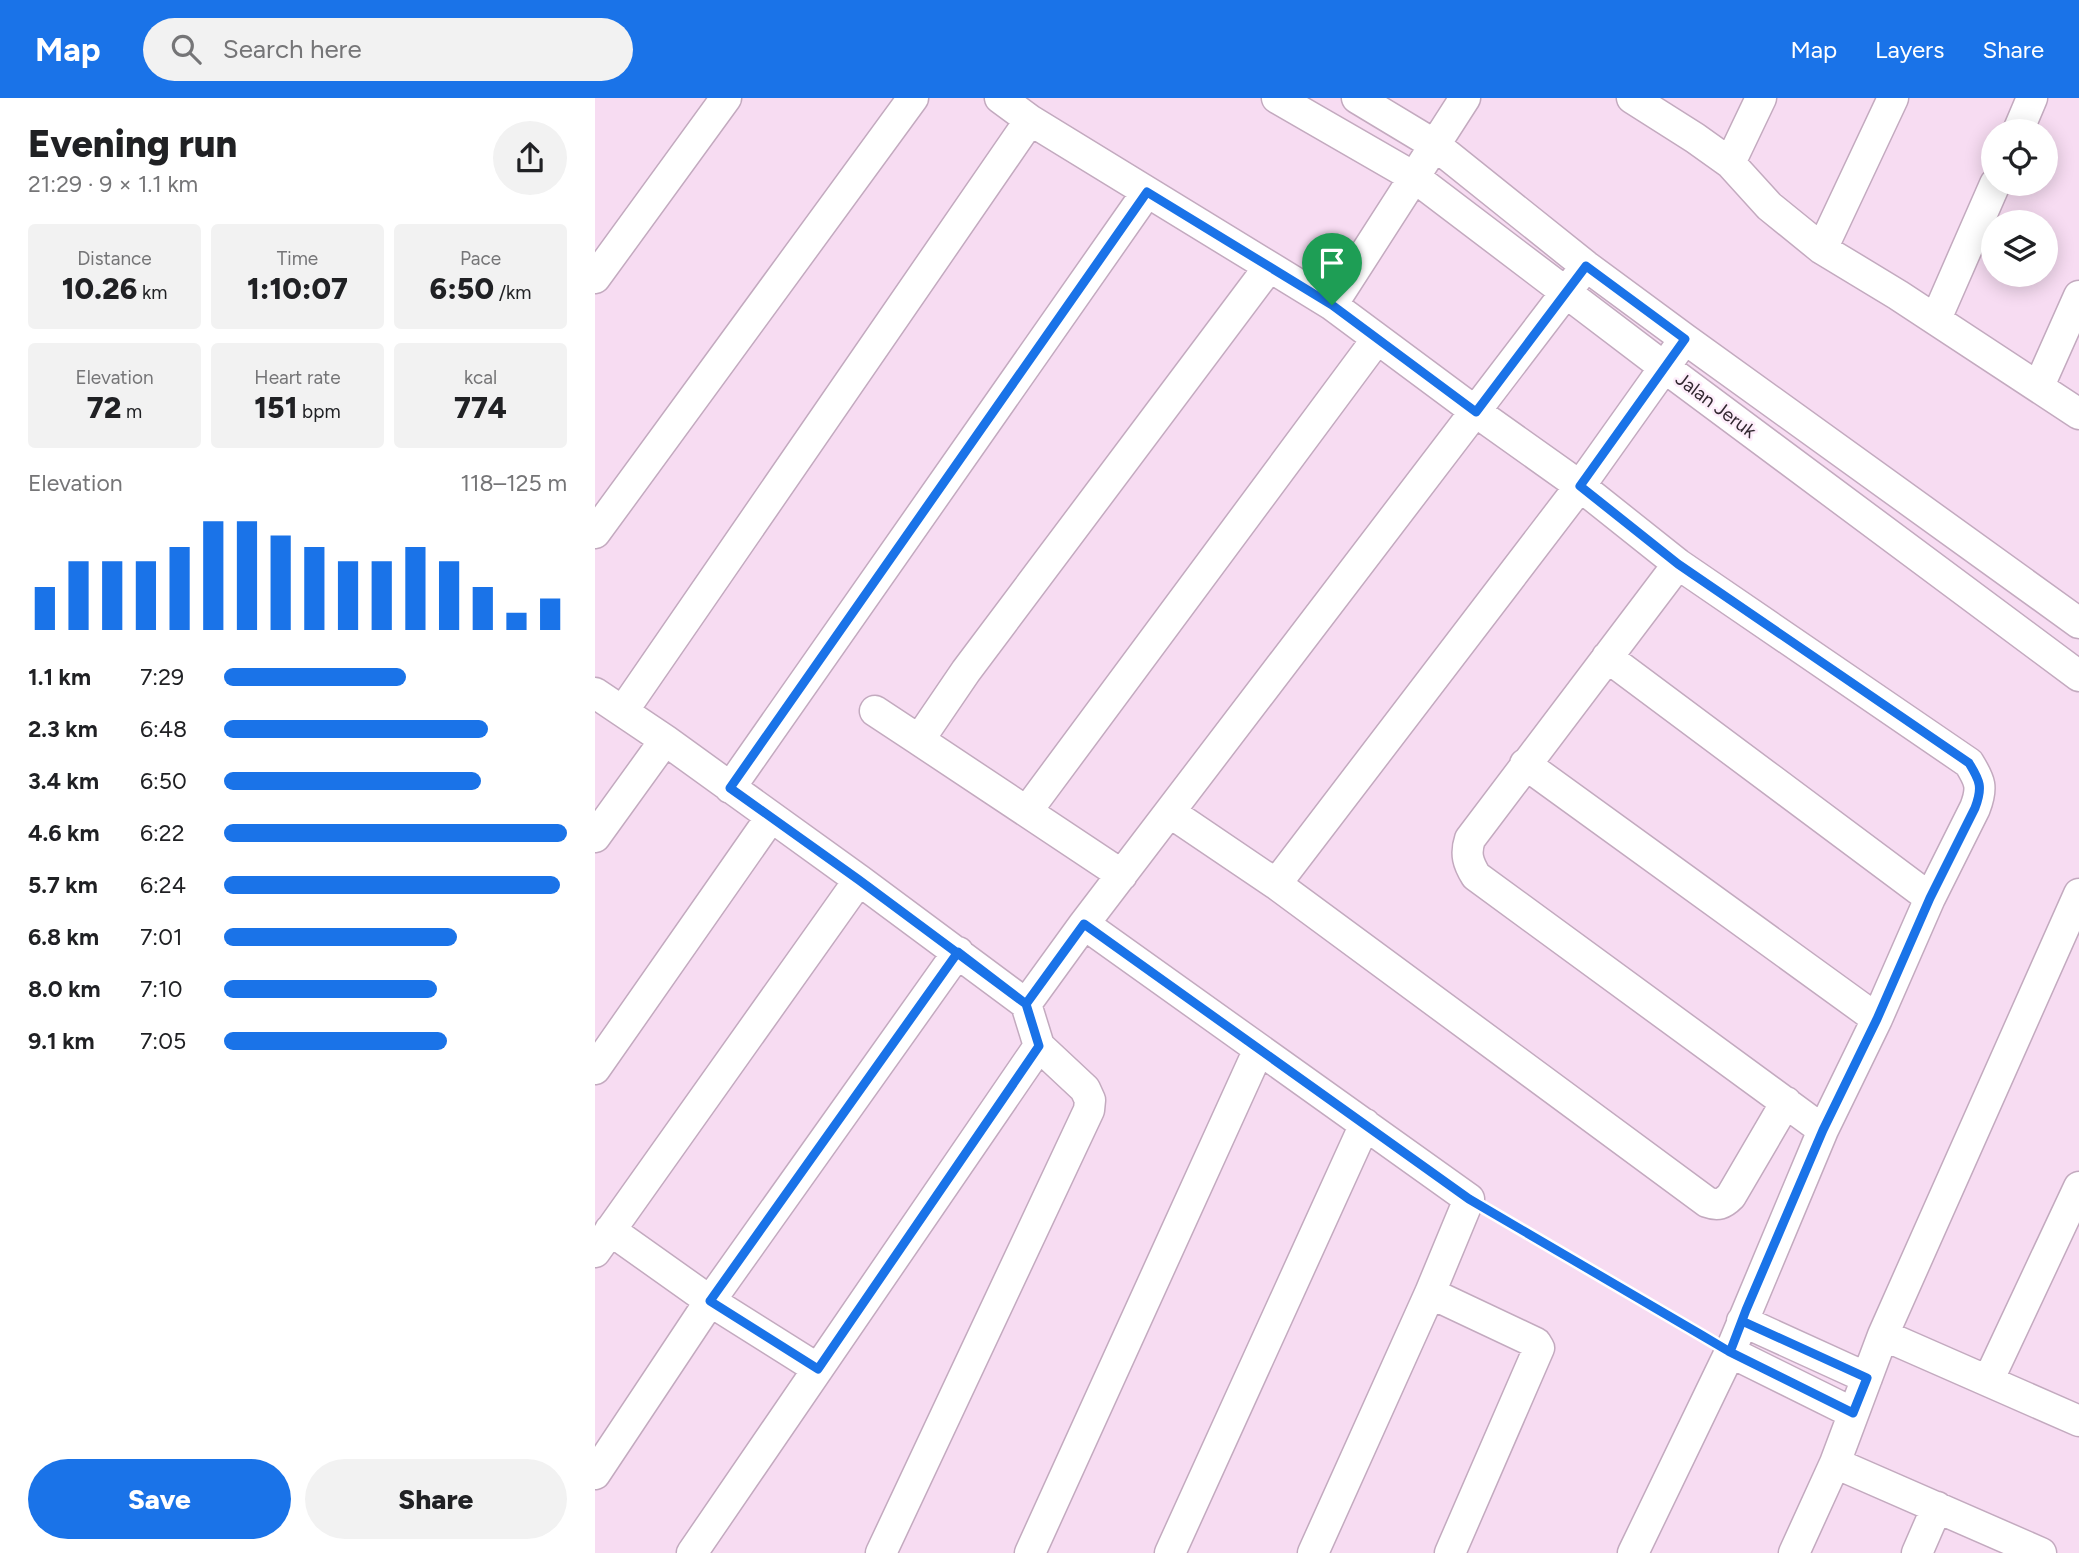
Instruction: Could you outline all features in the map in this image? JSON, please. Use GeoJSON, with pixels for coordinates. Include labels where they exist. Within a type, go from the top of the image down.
{"type":"FeatureCollection","features":[{"type":"Feature","properties":{"kind":"street"},"geometry":{"type":"LineString","coordinates":[[595,278],[726,98]]}},
{"type":"Feature","properties":{"kind":"street"},"geometry":{"type":"LineString","coordinates":[[595,533],[913,98]]}},
{"type":"Feature","properties":{"kind":"street"},"geometry":{"type":"LineString","coordinates":[[1000,98],[1030,120],[1332,305],[1580,486],[1678,564],[1969,763],[1980,781],[1980,795],[1823,1130],[1730,1352],[1634,1551]]}},
{"type":"Feature","properties":{"kind":"street","name":"Jalan Jeruk"},"geometry":{"type":"LineString","coordinates":[[1277,98],[1414,177],[2079,676]]}},
{"type":"Feature","properties":{"kind":"street","name":"Jalan Jeruk"},"geometry":{"type":"LineString","coordinates":[[1357,98],[1435,145],[1586,266],[2079,623]]}},
{"type":"Feature","properties":{"kind":"street"},"geometry":{"type":"LineString","coordinates":[[1332,305],[1465,98]]}},
{"type":"Feature","properties":{"kind":"street"},"geometry":{"type":"LineString","coordinates":[[1632,98],[1730,163],[1769,206],[1822,249],[2079,414]]}},
{"type":"Feature","properties":{"kind":"street"},"geometry":{"type":"LineString","coordinates":[[1730,163],[1761,98]]}},
{"type":"Feature","properties":{"kind":"street"},"geometry":{"type":"LineString","coordinates":[[1822,249],[1893,98]]}},
{"type":"Feature","properties":{"kind":"street"},"geometry":{"type":"LineString","coordinates":[[2023,119],[2032,98]]}},
{"type":"Feature","properties":{"kind":"street"},"geometry":{"type":"LineString","coordinates":[[623,711],[1030,120]]}},
{"type":"Feature","properties":{"kind":"street"},"geometry":{"type":"LineString","coordinates":[[730,788],[1147,192]]}},
{"type":"Feature","properties":{"kind":"street"},"geometry":{"type":"LineString","coordinates":[[1936,320],[1990,196]]}},
{"type":"Feature","properties":{"kind":"street"},"geometry":{"type":"LineString","coordinates":[[1026,1004],[1084,924],[1586,266]]}},
{"type":"Feature","properties":{"kind":"street"},"geometry":{"type":"LineString","coordinates":[[919,740],[966,671],[1269,267]]}},
{"type":"Feature","properties":{"kind":"street"},"geometry":{"type":"LineString","coordinates":[[2039,386],[2068,354],[2079,296]]}},
{"type":"Feature","properties":{"kind":"street"},"geometry":{"type":"LineString","coordinates":[[1027,811],[1377,339]]}},
{"type":"Feature","properties":{"kind":"street"},"geometry":{"type":"LineString","coordinates":[[1276,884],[1580,486],[1685,339]]}},
{"type":"Feature","properties":{"kind":"street"},"geometry":{"type":"LineString","coordinates":[[1678,564],[1470,839],[1467,850],[1469,864],[1476,876],[1823,1130]]}},
{"type":"Feature","properties":{"kind":"street"},"geometry":{"type":"LineString","coordinates":[[1607,657],[1930,898]]}},
{"type":"Feature","properties":{"kind":"street"},"geometry":{"type":"LineString","coordinates":[[595,693],[665,740],[1026,1004],[1039,1046],[1085,1089],[1090,1100],[1089,1111],[881,1553]]}},
{"type":"Feature","properties":{"kind":"street"},"geometry":{"type":"LineString","coordinates":[[875,711],[1122,875]]}},
{"type":"Feature","properties":{"kind":"street"},"geometry":{"type":"LineString","coordinates":[[595,837],[665,740]]}},
{"type":"Feature","properties":{"kind":"street"},"geometry":{"type":"LineString","coordinates":[[1525,764],[1877,1019]]}},
{"type":"Feature","properties":{"kind":"street"},"geometry":{"type":"LineString","coordinates":[[1171,813],[1276,884],[1707,1202],[1716,1205],[1731,1196],[1786,1102]]}},
{"type":"Feature","properties":{"kind":"street"},"geometry":{"type":"LineString","coordinates":[[595,1069],[771,817]]}},
{"type":"Feature","properties":{"kind":"street"},"geometry":{"type":"LineString","coordinates":[[818,1369],[710,1301],[603,1241],[859,880]]}},
{"type":"Feature","properties":{"kind":"street"},"geometry":{"type":"LineString","coordinates":[[1794,1553],[1835,1463],[1883,1335],[2079,894]]}},
{"type":"Feature","properties":{"kind":"street"},"geometry":{"type":"LineString","coordinates":[[1084,924],[1469,1199],[1430,1293],[1313,1553]]}},
{"type":"Feature","properties":{"kind":"street"},"geometry":{"type":"LineString","coordinates":[[595,1474],[710,1301],[958,952]]}},
{"type":"Feature","properties":{"kind":"street"},"geometry":{"type":"LineString","coordinates":[[692,1553],[1039,1046]]}},
{"type":"Feature","properties":{"kind":"street"},"geometry":{"type":"LineString","coordinates":[[1030,1553],[1259,1049]]}},
{"type":"Feature","properties":{"kind":"street"},"geometry":{"type":"LineString","coordinates":[[1170,1553],[1365,1124]]}},
{"type":"Feature","properties":{"kind":"street"},"geometry":{"type":"LineString","coordinates":[[1988,1381],[2079,1187]]}},
{"type":"Feature","properties":{"kind":"street"},"geometry":{"type":"LineString","coordinates":[[1430,1293],[1536,1343],[1539,1348],[1450,1553]]}},
{"type":"Feature","properties":{"kind":"street"},"geometry":{"type":"LineString","coordinates":[[1742,1321],[1867,1378]]}},
{"type":"Feature","properties":{"kind":"street"},"geometry":{"type":"LineString","coordinates":[[1883,1335],[2079,1421]]}},
{"type":"Feature","properties":{"kind":"street"},"geometry":{"type":"LineString","coordinates":[[1730,1352],[1853,1413]]}},
{"type":"Feature","properties":{"kind":"street"},"geometry":{"type":"LineString","coordinates":[[1835,1463],[2041,1553]]}},
{"type":"Feature","properties":{"kind":"street"},"geometry":{"type":"LineString","coordinates":[[1917,1553],[1937,1507]]}},
{"type":"Feature","properties":{"kind":"path"},"geometry":{"type":"LineString","coordinates":[[1469,1199],[1730,1352]]}},
{"type":"Feature","properties":{"kind":"route"},"geometry":{"type":"LineString","coordinates":[[1332,305],[1147,192],[730,788],[958,952],[1026,1004],[1039,1046],[818,1369],[710,1301],[958,952],[1026,1004],[1084,924],[1469,1199],[1730,1352],[1742,1321],[1867,1378],[1853,1413],[1730,1352],[1746,1310],[1823,1130],[1877,1019],[1930,898],[1975,808],[1980,795],[1980,781],[1969,763],[1678,564],[1580,486],[1685,339],[1586,266],[1476,412],[1332,305]]}}]}
